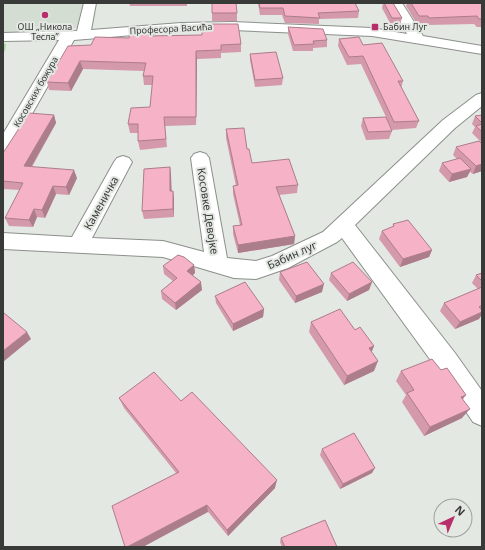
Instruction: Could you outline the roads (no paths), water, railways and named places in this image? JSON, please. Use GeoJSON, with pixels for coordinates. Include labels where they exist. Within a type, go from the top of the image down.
{"type":"FeatureCollection","features":[{"type":"Feature","properties":{"kind":"street","name":"Косовских божура"},"geometry":{"type":"LineString","coordinates":[[3,149],[76,35],[90,3]]}},
{"type":"Feature","properties":{"kind":"street"},"geometry":{"type":"LineString","coordinates":[[396,3],[418,40]]}},
{"type":"Feature","properties":{"kind":"street","name":"Професора Васића"},"geometry":{"type":"LineString","coordinates":[[3,37],[76,35],[215,26],[372,32],[482,50]]}},
{"type":"Feature","properties":{"kind":"street","name":"Бабин луг"},"geometry":{"type":"LineString","coordinates":[[3,241],[78,243],[163,249],[234,270],[256,270],[274,264],[330,237],[344,226],[449,124],[482,98]]}},
{"type":"Feature","properties":{"kind":"street","name":"Косовке Девојке"},"geometry":{"type":"LineString","coordinates":[[200,158],[217,265]]}},
{"type":"Feature","properties":{"kind":"street","name":"Каменичка"},"geometry":{"type":"LineString","coordinates":[[78,243],[123,162]]}},
{"type":"Feature","properties":{"kind":"street"},"geometry":{"type":"LineString","coordinates":[[344,226],[446,361],[482,413]]}},
{"type":"Feature","properties":{"kind":"waterway"},"geometry":{"type":"LineString","coordinates":[[3,51],[4,44]]}},
{"type":"Feature","properties":{"kind":"place","name":"ОШ „Никола Тесла”"},"geometry":{"type":"Point","coordinates":[45,15]}},
{"type":"Feature","properties":{"kind":"place","name":"Бабин Луг"},"geometry":{"type":"Point","coordinates":[375,27]}}]}
